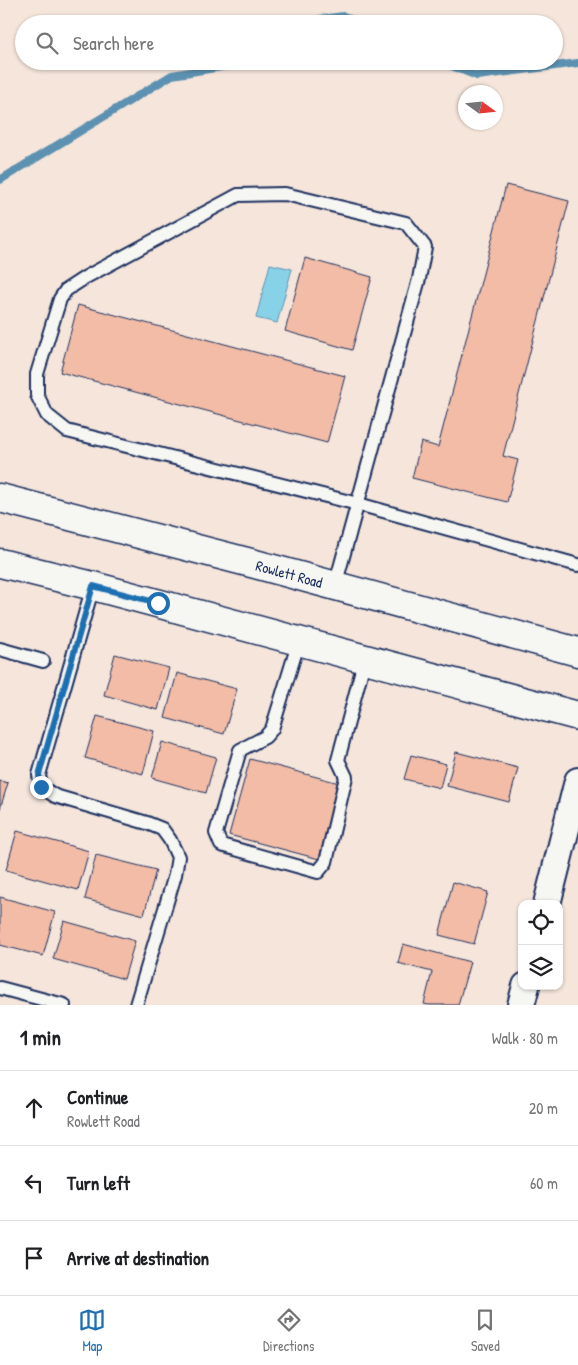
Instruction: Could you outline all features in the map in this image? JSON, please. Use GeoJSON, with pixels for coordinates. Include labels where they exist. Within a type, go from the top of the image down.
{"type":"FeatureCollection","features":[{"type":"Feature","properties":{"kind":"main road","name":"Rowlett Road"},"geometry":{"type":"LineString","coordinates":[[0,498],[578,652]]}},
{"type":"Feature","properties":{"kind":"main road"},"geometry":{"type":"LineString","coordinates":[[0,564],[93,586],[578,716]]}},
{"type":"Feature","properties":{"kind":"street"},"geometry":{"type":"LineString","coordinates":[[548,900],[578,780]]}},
{"type":"Feature","properties":{"kind":"street"},"geometry":{"type":"LineString","coordinates":[[522,1005],[525,990]]}},
{"type":"Feature","properties":{"kind":"lane"},"geometry":{"type":"LineString","coordinates":[[335,586],[358,504],[419,279],[425,247],[406,224],[285,194],[238,195],[86,277],[66,290],[60,299],[37,374],[37,395],[47,415],[67,431],[358,504],[578,565]]}},
{"type":"Feature","properties":{"kind":"lane"},"geometry":{"type":"LineString","coordinates":[[93,586],[39,775],[41,787],[55,796],[162,829],[178,857],[175,875],[136,1005]]}},
{"type":"Feature","properties":{"kind":"lane"},"geometry":{"type":"LineString","coordinates":[[299,641],[272,729],[265,737],[240,750],[216,833],[221,844],[318,872],[326,862],[346,777],[338,760],[365,658]]}},
{"type":"Feature","properties":{"kind":"lane"},"geometry":{"type":"LineString","coordinates":[[0,649],[43,662]]}},
{"type":"Feature","properties":{"kind":"lane"},"geometry":{"type":"LineString","coordinates":[[0,988],[64,1005]]}},
{"type":"Feature","properties":{"kind":"water"},"geometry":{"type":"Polygon","coordinates":[[[270,264],[292,269],[277,323],[256,318],[270,264]]]}},
{"type":"Feature","properties":{"kind":"building"},"geometry":{"type":"Polygon","coordinates":[[[506,185],[569,201],[503,456],[518,460],[507,502],[412,478],[421,442],[438,447],[506,185]]]}},
{"type":"Feature","properties":{"kind":"building"},"geometry":{"type":"Polygon","coordinates":[[[305,258],[372,277],[352,350],[285,331],[305,258]]]}},
{"type":"Feature","properties":{"kind":"building"},"geometry":{"type":"Polygon","coordinates":[[[78,305],[345,376],[327,443],[60,372],[78,305]]]}},
{"type":"Feature","properties":{"kind":"building"},"geometry":{"type":"Polygon","coordinates":[[[115,654],[169,668],[158,710],[104,695],[115,654]]]}},
{"type":"Feature","properties":{"kind":"building"},"geometry":{"type":"Polygon","coordinates":[[[177,673],[237,689],[224,734],[165,718],[177,673]]]}},
{"type":"Feature","properties":{"kind":"building"},"geometry":{"type":"Polygon","coordinates":[[[97,716],[154,731],[143,774],[85,758],[97,716]]]}},
{"type":"Feature","properties":{"kind":"building"},"geometry":{"type":"Polygon","coordinates":[[[162,742],[216,757],[206,793],[152,778],[162,742]]]}},
{"type":"Feature","properties":{"kind":"building"},"geometry":{"type":"Polygon","coordinates":[[[456,752],[518,768],[509,802],[447,786],[456,752]]]}},
{"type":"Feature","properties":{"kind":"building"},"geometry":{"type":"Polygon","coordinates":[[[411,755],[446,764],[440,788],[404,779],[411,755]]]}},
{"type":"Feature","properties":{"kind":"building"},"geometry":{"type":"Polygon","coordinates":[[[250,759],[339,783],[319,859],[229,835],[250,759]]]}},
{"type":"Feature","properties":{"kind":"building"},"geometry":{"type":"Polygon","coordinates":[[[0,781],[8,783],[0,809],[0,781]]]}},
{"type":"Feature","properties":{"kind":"building"},"geometry":{"type":"Polygon","coordinates":[[[17,831],[89,851],[78,890],[6,870],[17,831]]]}},
{"type":"Feature","properties":{"kind":"building"},"geometry":{"type":"Polygon","coordinates":[[[96,855],[156,870],[144,915],[85,899],[96,855]]]}},
{"type":"Feature","properties":{"kind":"building"},"geometry":{"type":"Polygon","coordinates":[[[453,882],[488,892],[474,944],[439,935],[453,882]]]}},
{"type":"Feature","properties":{"kind":"building"},"geometry":{"type":"Polygon","coordinates":[[[0,897],[55,912],[43,956],[0,945],[0,897]]]}},
{"type":"Feature","properties":{"kind":"building"},"geometry":{"type":"Polygon","coordinates":[[[64,921],[135,941],[124,979],[53,959],[64,921]]]}},
{"type":"Feature","properties":{"kind":"building"},"geometry":{"type":"Polygon","coordinates":[[[403,944],[470,962],[458,1005],[424,1004],[432,972],[398,963],[403,944]]]}},
{"type":"Feature","properties":{"kind":"waterway"},"geometry":{"type":"LineString","coordinates":[[563,65],[578,63]]}},
{"type":"Feature","properties":{"kind":"waterway"},"geometry":{"type":"LineString","coordinates":[[0,180],[172,75],[203,70]]}},
{"type":"Feature","properties":{"kind":"waterway"},"geometry":{"type":"LineString","coordinates":[[462,70],[477,76],[524,70]]}},
{"type":"Feature","properties":{"kind":"route"},"geometry":{"type":"LineString","coordinates":[[41,787],[39,775],[93,586],[158,603]]}}]}
